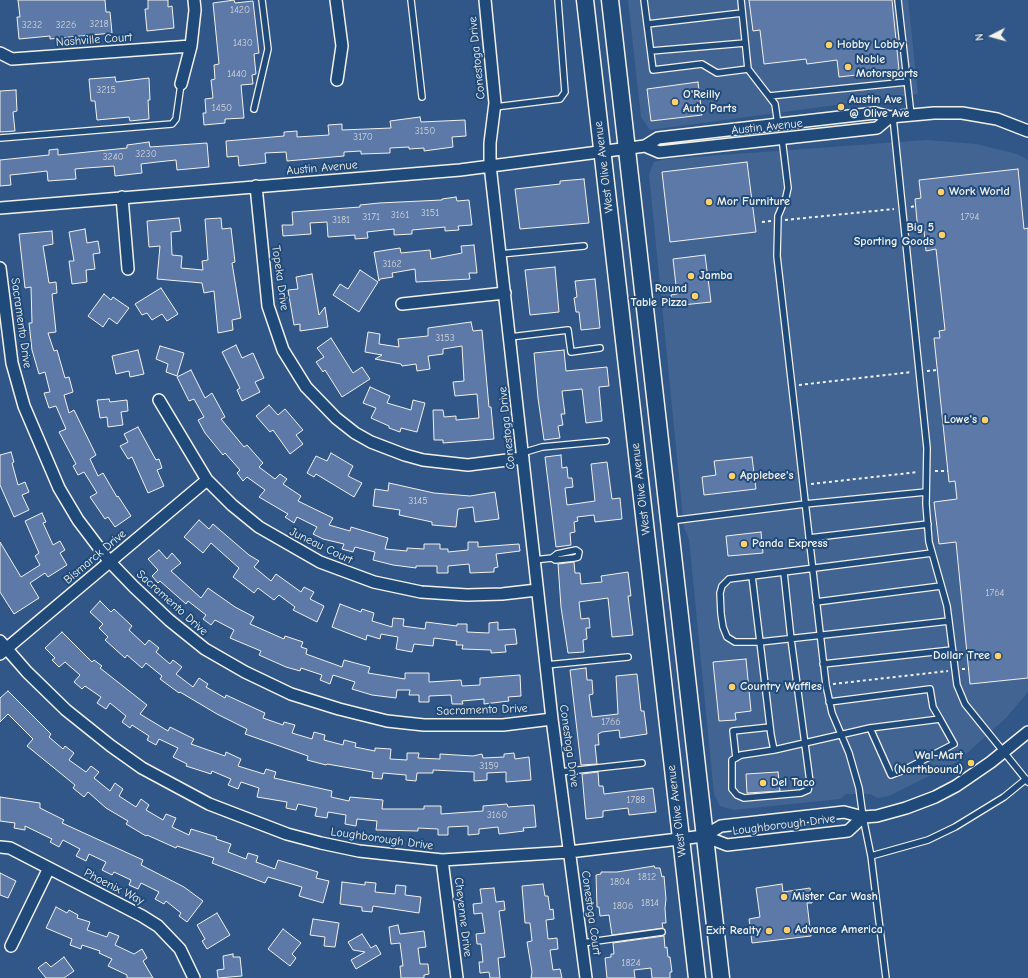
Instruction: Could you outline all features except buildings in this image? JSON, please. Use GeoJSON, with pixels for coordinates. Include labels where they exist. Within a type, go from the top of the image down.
{"type":"FeatureCollection","features":[{"type":"Feature","properties":{"kind":"main road","name":"West Olive Avenue"},"geometry":{"type":"LineString","coordinates":[[585,0],[697,978]]}},
{"type":"Feature","properties":{"kind":"main road","name":"West Olive Avenue"},"geometry":{"type":"LineString","coordinates":[[610,0],[721,978]]}},
{"type":"Feature","properties":{"kind":"street"},"geometry":{"type":"LineString","coordinates":[[181,84],[191,46],[195,10],[194,0]]}},
{"type":"Feature","properties":{"kind":"street"},"geometry":{"type":"LineString","coordinates":[[336,0],[342,46],[337,80]]}},
{"type":"Feature","properties":{"kind":"street","name":"Conestoga Drive"},"geometry":{"type":"LineString","coordinates":[[485,0],[495,88],[495,107],[490,143],[490,165],[552,719],[570,852]]}},
{"type":"Feature","properties":{"kind":"street","name":"Nashville Court"},"geometry":{"type":"LineString","coordinates":[[0,53],[12,59],[191,46]]}},
{"type":"Feature","properties":{"kind":"street","name":"Austin Avenue"},"geometry":{"type":"LineString","coordinates":[[0,208],[460,170],[645,146],[658,138],[875,113],[891,117],[934,113],[962,113],[997,119],[1028,131]]}},
{"type":"Feature","properties":{"kind":"street"},"geometry":{"type":"LineString","coordinates":[[782,138],[791,130],[828,125],[839,117]]}},
{"type":"Feature","properties":{"kind":"street","name":"Austin Avenue"},"geometry":{"type":"LineString","coordinates":[[645,146],[660,152],[877,128],[891,117]]}},
{"type":"Feature","properties":{"kind":"street"},"geometry":{"type":"LineString","coordinates":[[716,146],[728,137],[764,133],[778,125]]}},
{"type":"Feature","properties":{"kind":"street","name":"Topeka Drive"},"geometry":{"type":"LineString","coordinates":[[256,186],[268,306],[283,350],[306,387],[336,418],[355,433],[371,442],[399,453],[423,460],[468,465],[523,456]]}},
{"type":"Feature","properties":{"kind":"street"},"geometry":{"type":"LineString","coordinates":[[122,197],[128,269]]}},
{"type":"Feature","properties":{"kind":"street","name":"Sacramento Drive"},"geometry":{"type":"LineString","coordinates":[[0,268],[12,363],[24,406],[59,488],[78,520],[109,561],[169,620],[205,649],[245,672],[291,694],[339,709],[387,721],[424,725],[503,725],[552,719]]}},
{"type":"Feature","properties":{"kind":"street"},"geometry":{"type":"LineString","coordinates":[[402,304],[504,293]]}},
{"type":"Feature","properties":{"kind":"street","name":"Juneau Court"},"geometry":{"type":"LineString","coordinates":[[159,400],[207,480],[232,505],[278,540],[320,562],[352,575],[397,588],[444,594],[502,594],[537,590]]}},
{"type":"Feature","properties":{"kind":"street","name":"Bismarck Drive"},"geometry":{"type":"LineString","coordinates":[[2,648],[207,480]]}},
{"type":"Feature","properties":{"kind":"street","name":"Loughborough Drive"},"geometry":{"type":"LineString","coordinates":[[2,648],[66,710],[111,746],[142,768],[209,804],[286,834],[360,851],[442,860],[570,852],[704,836],[727,845],[848,831],[863,817]]}},
{"type":"Feature","properties":{"kind":"street","name":"Loughborough Drive"},"geometry":{"type":"LineString","coordinates":[[704,836],[720,826],[844,812],[863,817],[906,808],[935,797],[956,786],[1003,753],[1028,732]]}},
{"type":"Feature","properties":{"kind":"street","name":"Phoenix Way"},"geometry":{"type":"LineString","coordinates":[[0,847],[10,848],[142,916],[158,926],[180,949],[194,978]]}},
{"type":"Feature","properties":{"kind":"street","name":"Conestoga Court"},"geometry":{"type":"LineString","coordinates":[[570,852],[586,978]]}},
{"type":"Feature","properties":{"kind":"street","name":"Cheyenne Drive"},"geometry":{"type":"LineString","coordinates":[[442,860],[457,978]]}},
{"type":"Feature","properties":{"kind":"street"},"geometry":{"type":"LineString","coordinates":[[11,946],[49,868]]}},
{"type":"Feature","properties":{"kind":"lane"},"geometry":{"type":"LineString","coordinates":[[254,109],[268,48],[262,0]]}},
{"type":"Feature","properties":{"kind":"lane"},"geometry":{"type":"LineString","coordinates":[[411,0],[422,97]]}},
{"type":"Feature","properties":{"kind":"lane"},"geometry":{"type":"LineString","coordinates":[[495,107],[560,99],[565,92],[558,0]]}},
{"type":"Feature","properties":{"kind":"lane"},"geometry":{"type":"LineString","coordinates":[[644,0],[653,70],[702,64],[717,73],[748,69]]}},
{"type":"Feature","properties":{"kind":"lane"},"geometry":{"type":"LineString","coordinates":[[741,0],[748,69],[775,104],[778,125]]}},
{"type":"Feature","properties":{"kind":"lane"},"geometry":{"type":"LineString","coordinates":[[898,0],[911,115]]}},
{"type":"Feature","properties":{"kind":"lane"},"geometry":{"type":"LineString","coordinates":[[647,24],[742,13]]}},
{"type":"Feature","properties":{"kind":"lane"},"geometry":{"type":"LineString","coordinates":[[651,51],[745,43]]}},
{"type":"Feature","properties":{"kind":"lane"},"geometry":{"type":"LineString","coordinates":[[769,96],[908,82]]}},
{"type":"Feature","properties":{"kind":"lane"},"geometry":{"type":"LineString","coordinates":[[0,138],[172,124],[176,119],[181,84]]}},
{"type":"Feature","properties":{"kind":"lane"},"geometry":{"type":"LineString","coordinates":[[871,856],[928,840],[955,827],[1004,797],[1027,780],[1003,753],[965,704],[960,695],[954,670],[947,606],[932,553],[928,524],[926,492],[927,448],[891,117]]}},
{"type":"Feature","properties":{"kind":"lane"},"geometry":{"type":"LineString","coordinates":[[782,138],[788,188],[777,221],[777,256],[823,664],[829,702],[856,776],[862,803],[863,817],[871,856],[886,978]]}},
{"type":"Feature","properties":{"kind":"lane"},"geometry":{"type":"LineString","coordinates":[[500,254],[584,246]]}},
{"type":"Feature","properties":{"kind":"lane"},"geometry":{"type":"LineString","coordinates":[[510,338],[568,330],[571,352],[600,348]]}},
{"type":"Feature","properties":{"kind":"lane"},"geometry":{"type":"LineString","coordinates":[[523,456],[542,447],[606,441]]}},
{"type":"Feature","properties":{"kind":"lane"},"geometry":{"type":"LineString","coordinates":[[670,521],[805,504],[926,492]]}},
{"type":"Feature","properties":{"kind":"lane"},"geometry":{"type":"LineString","coordinates":[[809,538],[928,524]]}},
{"type":"Feature","properties":{"kind":"lane"},"geometry":{"type":"LineString","coordinates":[[932,553],[813,570],[729,579],[722,586],[720,593],[723,627],[728,637],[735,642],[760,642],[949,621]]}},
{"type":"Feature","properties":{"kind":"lane"},"geometry":{"type":"LineString","coordinates":[[534,560],[552,558]]}},
{"type":"Feature","properties":{"kind":"lane"},"geometry":{"type":"LineString","coordinates":[[784,573],[791,639],[804,743],[810,782],[808,790],[801,793],[744,798],[737,795],[732,789],[731,771],[732,760],[736,758],[774,750],[804,743],[840,734],[870,728],[940,719]]}},
{"type":"Feature","properties":{"kind":"lane"},"geometry":{"type":"LineString","coordinates":[[752,576],[774,750]]}},
{"type":"Feature","properties":{"kind":"lane"},"geometry":{"type":"LineString","coordinates":[[816,602],[941,586]]}},
{"type":"Feature","properties":{"kind":"lane"},"geometry":{"type":"LineString","coordinates":[[823,664],[952,650]]}},
{"type":"Feature","properties":{"kind":"lane"},"geometry":{"type":"LineString","coordinates":[[546,665],[628,658]]}},
{"type":"Feature","properties":{"kind":"lane"},"geometry":{"type":"LineString","coordinates":[[829,702],[930,688],[933,707],[954,744],[904,770],[891,775],[870,728]]}},
{"type":"Feature","properties":{"kind":"lane"},"geometry":{"type":"LineString","coordinates":[[736,758],[733,731],[770,727]]}},
{"type":"Feature","properties":{"kind":"lane"},"geometry":{"type":"LineString","coordinates":[[560,772],[642,763]]}},
{"type":"Feature","properties":{"kind":"lane"},"geometry":{"type":"LineString","coordinates":[[582,942],[662,932]]}},
{"type":"Feature","properties":{"kind":"path"},"geometry":{"type":"LineString","coordinates":[[762,222],[915,206]]}},
{"type":"Feature","properties":{"kind":"path"},"geometry":{"type":"LineString","coordinates":[[792,386],[937,370]]}},
{"type":"Feature","properties":{"kind":"path"},"geometry":{"type":"LineString","coordinates":[[810,484],[948,471]]}},
{"type":"Feature","properties":{"kind":"path"},"geometry":{"type":"LineString","coordinates":[[814,686],[969,669]]}},
{"type":"Feature","properties":{"kind":"shaded area"},"geometry":{"type":"Polygon","coordinates":[[[628,0],[908,0],[918,94],[650,130],[641,117],[628,0]]]}},
{"type":"Feature","properties":{"kind":"shaded area"},"geometry":{"type":"Polygon","coordinates":[[[927,140],[976,144],[1017,154],[1028,160],[1028,692],[1006,718],[957,762],[889,796],[878,798],[870,794],[846,794],[840,799],[734,810],[720,806],[714,794],[689,539],[684,528],[649,174],[654,162],[667,159],[927,140]]]}},
{"type":"Feature","properties":{"kind":"place","name":"Hobby Lobby"},"geometry":{"type":"Point","coordinates":[829,45]}},
{"type":"Feature","properties":{"kind":"place","name":"Noble Motorsports"},"geometry":{"type":"Point","coordinates":[848,67]}},
{"type":"Feature","properties":{"kind":"place","name":"O'Reilly Auto Parts"},"geometry":{"type":"Point","coordinates":[675,102]}},
{"type":"Feature","properties":{"kind":"place","name":"Austin Ave @ Olive Ave"},"geometry":{"type":"Point","coordinates":[841,107]}},
{"type":"Feature","properties":{"kind":"place","name":"Work World"},"geometry":{"type":"Point","coordinates":[941,192]}},
{"type":"Feature","properties":{"kind":"place","name":"Mor Furniture"},"geometry":{"type":"Point","coordinates":[709,202]}},
{"type":"Feature","properties":{"kind":"place","name":"Big 5 Sporting Goods"},"geometry":{"type":"Point","coordinates":[942,235]}},
{"type":"Feature","properties":{"kind":"place","name":"Jamba"},"geometry":{"type":"Point","coordinates":[691,276]}},
{"type":"Feature","properties":{"kind":"place","name":"Round Table Pizza"},"geometry":{"type":"Point","coordinates":[695,296]}},
{"type":"Feature","properties":{"kind":"place","name":"Lowe's"},"geometry":{"type":"Point","coordinates":[985,420]}},
{"type":"Feature","properties":{"kind":"place","name":"Applebee's"},"geometry":{"type":"Point","coordinates":[732,476]}},
{"type":"Feature","properties":{"kind":"place","name":"Panda Express"},"geometry":{"type":"Point","coordinates":[744,544]}},
{"type":"Feature","properties":{"kind":"place","name":"Dollar Tree"},"geometry":{"type":"Point","coordinates":[998,656]}},
{"type":"Feature","properties":{"kind":"place","name":"Country Waffles"},"geometry":{"type":"Point","coordinates":[732,687]}},
{"type":"Feature","properties":{"kind":"place","name":"Wal-Mart (Northbound)"},"geometry":{"type":"Point","coordinates":[971,763]}},
{"type":"Feature","properties":{"kind":"place","name":"Del Taco"},"geometry":{"type":"Point","coordinates":[763,783]}},
{"type":"Feature","properties":{"kind":"place","name":"Mister Car Wash"},"geometry":{"type":"Point","coordinates":[784,897]}},
{"type":"Feature","properties":{"kind":"place","name":"Advance America"},"geometry":{"type":"Point","coordinates":[787,930]}},
{"type":"Feature","properties":{"kind":"place","name":"Exit Realty"},"geometry":{"type":"Point","coordinates":[769,931]}}]}
